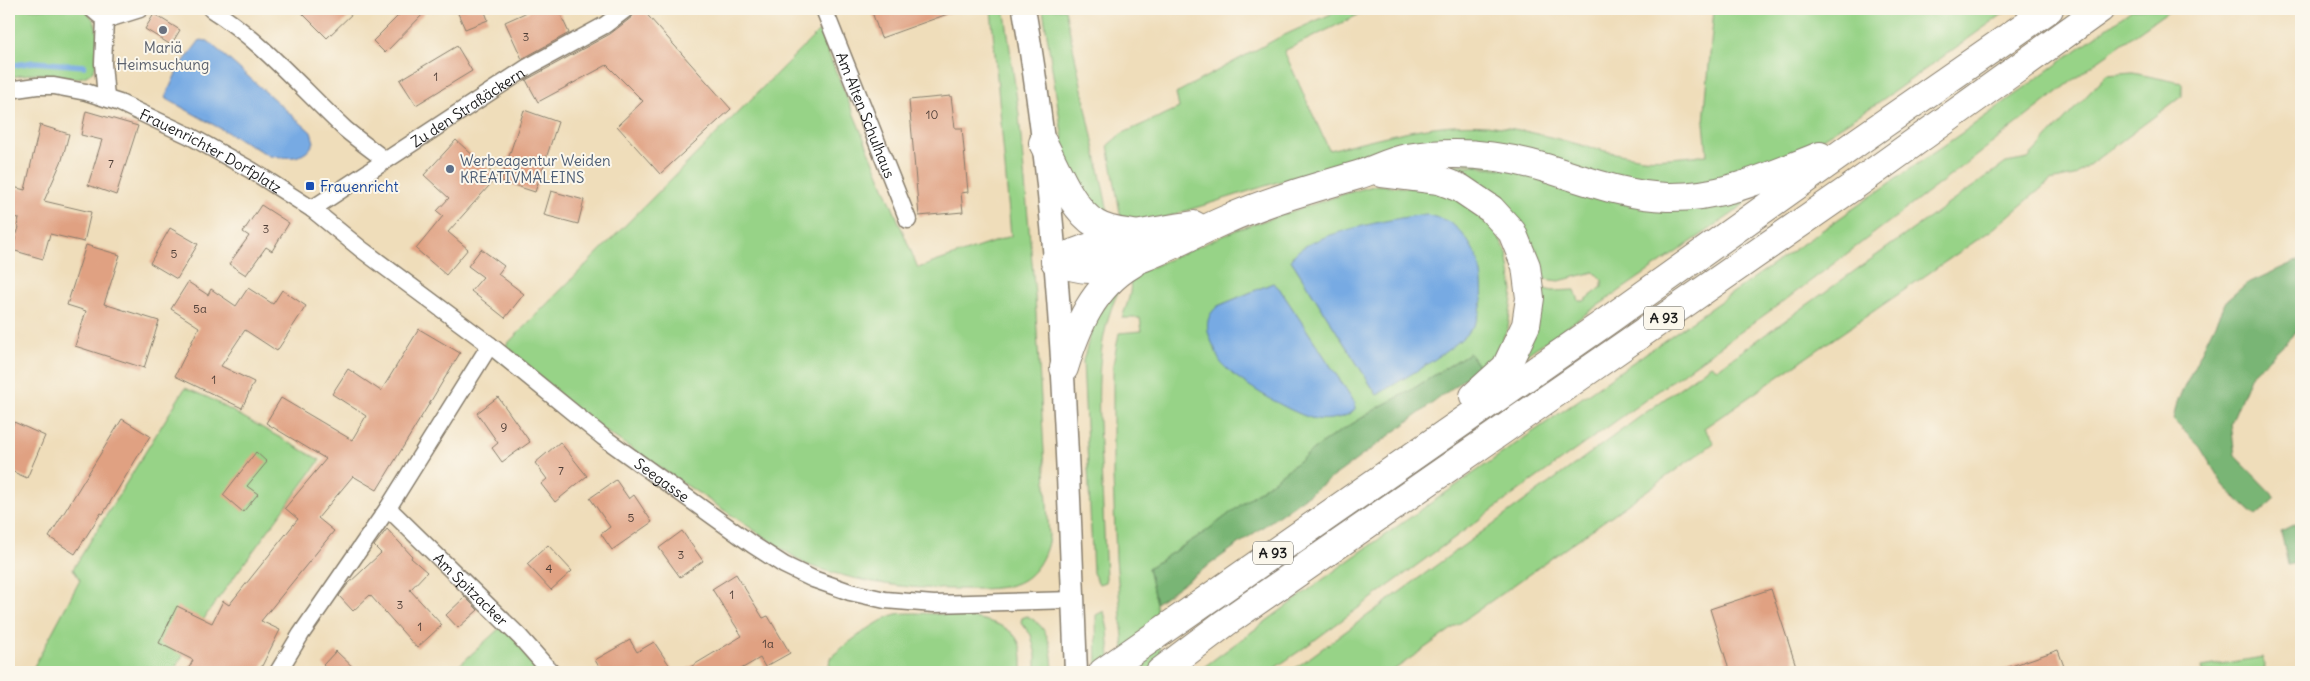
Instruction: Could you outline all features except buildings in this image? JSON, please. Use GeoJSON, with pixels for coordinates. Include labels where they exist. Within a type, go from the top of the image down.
{"type":"FeatureCollection","features":[{"type":"Feature","properties":{"kind":"highway","name":"A 93"},"geometry":{"type":"LineString","coordinates":[[1103,672],[1607,321],[1859,141],[2050,9]]}},
{"type":"Feature","properties":{"kind":"highway","name":"A 93"},"geometry":{"type":"LineString","coordinates":[[1161,671],[1225,623],[1850,188],[2100,9]]}},
{"type":"Feature","properties":{"kind":"highway"},"geometry":{"type":"LineString","coordinates":[[1055,261],[1090,269],[1109,267],[1139,245],[1189,238],[1225,220],[1300,192],[1368,172],[1405,158],[1471,154],[1519,161],[1642,194],[1688,196],[1728,190],[1758,182],[1859,141]]}},
{"type":"Feature","properties":{"kind":"highway"},"geometry":{"type":"LineString","coordinates":[[1043,143],[1068,191],[1087,217],[1095,224],[1139,245]]}},
{"type":"Feature","properties":{"kind":"highway"},"geometry":{"type":"LineString","coordinates":[[1368,172],[1439,180],[1460,188],[1491,209],[1512,232],[1526,266],[1530,298],[1526,325],[1506,367],[1387,473]]}},
{"type":"Feature","properties":{"kind":"highway"},"geometry":{"type":"LineString","coordinates":[[1064,368],[1080,324],[1099,292],[1118,272],[1139,245]]}},
{"type":"Feature","properties":{"kind":"main road"},"geometry":{"type":"LineString","coordinates":[[1024,9],[1043,143],[1064,368],[1076,672]]}},
{"type":"Feature","properties":{"kind":"street"},"geometry":{"type":"LineString","coordinates":[[92,9],[105,20]]}},
{"type":"Feature","properties":{"kind":"street"},"geometry":{"type":"LineString","coordinates":[[105,20],[140,9]]}},
{"type":"Feature","properties":{"kind":"street"},"geometry":{"type":"LineString","coordinates":[[211,9],[229,20],[271,55],[346,130],[384,160]]}},
{"type":"Feature","properties":{"kind":"street","name":"Zu den Straßäckern"},"geometry":{"type":"LineString","coordinates":[[312,210],[384,160],[528,68],[605,25],[626,9]]}},
{"type":"Feature","properties":{"kind":"street","name":"Am Alten Schulhaus"},"geometry":{"type":"LineString","coordinates":[[824,9],[908,220]]}},
{"type":"Feature","properties":{"kind":"street"},"geometry":{"type":"LineString","coordinates":[[105,20],[103,63],[106,98]]}},
{"type":"Feature","properties":{"kind":"street","name":"Frauenrichter Dorfplatz"},"geometry":{"type":"LineString","coordinates":[[9,90],[37,86],[54,86],[106,98],[148,115],[190,136],[251,170],[312,210]]}},
{"type":"Feature","properties":{"kind":"street","name":"Seegasse"},"geometry":{"type":"LineString","coordinates":[[312,210],[490,345],[603,437],[753,545],[784,565],[813,579],[850,592],[885,600],[934,604],[1072,600]]}},
{"type":"Feature","properties":{"kind":"street"},"geometry":{"type":"LineString","coordinates":[[278,672],[300,634],[388,508],[490,345]]}},
{"type":"Feature","properties":{"kind":"street","name":"Am Spitzacker"},"geometry":{"type":"LineString","coordinates":[[388,508],[520,636],[551,672]]}},
{"type":"Feature","properties":{"kind":"green space"},"geometry":{"type":"Polygon","coordinates":[[[9,9],[83,9],[92,17],[97,30],[97,59],[94,69],[89,74],[74,78],[35,74],[9,78],[9,9]]]}},
{"type":"Feature","properties":{"kind":"green space"},"geometry":{"type":"Polygon","coordinates":[[[991,9],[1004,9],[1019,115],[1035,296],[1049,537],[1038,565],[1022,581],[1008,586],[987,589],[918,588],[843,576],[805,564],[494,357],[819,31],[918,268],[1011,236],[991,9]]]}},
{"type":"Feature","properties":{"kind":"green space"},"geometry":{"type":"Polygon","coordinates":[[[1043,9],[1065,9],[1110,221],[1103,218],[1074,184],[1065,153],[1043,9]]]}},
{"type":"Feature","properties":{"kind":"green space"},"geometry":{"type":"Polygon","coordinates":[[[1342,9],[1370,9],[1284,51],[1329,150],[1427,128],[1466,124],[1526,131],[1604,151],[1658,159],[1707,155],[1704,122],[1714,9],[2010,9],[1882,100],[1810,146],[1757,172],[1680,188],[1378,153],[1358,157],[1163,218],[1122,224],[1108,145],[1121,134],[1179,108],[1176,93],[1278,38],[1342,9]]]}},
{"type":"Feature","properties":{"kind":"green space"},"geometry":{"type":"Polygon","coordinates":[[[2133,9],[2171,9],[2099,60],[1954,173],[1788,298],[1521,489],[1301,650],[1269,672],[1197,672],[1352,558],[1969,128],[2133,9]]]}},
{"type":"Feature","properties":{"kind":"green space"},"geometry":{"type":"Polygon","coordinates":[[[2133,73],[2182,83],[2182,96],[2074,176],[2050,181],[1993,229],[1704,428],[1714,443],[1391,672],[1290,672],[1711,365],[1717,369],[2006,163],[2028,159],[2106,75],[2133,73]]]}},
{"type":"Feature","properties":{"kind":"green space"},"geometry":{"type":"Polygon","coordinates":[[[1453,164],[1751,194],[1751,197],[1735,212],[1514,363],[1541,288],[1552,291],[1575,290],[1579,301],[1584,301],[1602,287],[1602,280],[1594,272],[1559,281],[1543,279],[1444,171],[1445,166],[1453,164]]]}},
{"type":"Feature","properties":{"kind":"green space"},"geometry":{"type":"Polygon","coordinates":[[[1377,185],[1448,191],[1495,230],[1507,253],[1513,291],[1508,328],[1493,357],[1484,369],[1479,367],[1469,353],[1408,392],[1381,406],[1328,439],[1205,532],[1148,568],[1156,603],[1162,672],[1126,672],[1116,559],[1113,477],[1113,365],[1119,333],[1142,331],[1140,318],[1122,318],[1130,293],[1129,277],[1236,230],[1377,185]],[[1293,255],[1291,260],[1377,395],[1434,358],[1293,255]],[[1273,283],[1218,306],[1232,374],[1294,411],[1355,403],[1279,288],[1273,283]]]}},
{"type":"Feature","properties":{"kind":"green space"},"geometry":{"type":"Polygon","coordinates":[[[2301,259],[2301,330],[2295,333],[2250,377],[2231,423],[2235,456],[2276,498],[2256,516],[2225,488],[2200,447],[2173,420],[2177,402],[2226,301],[2246,284],[2301,259]]]}},
{"type":"Feature","properties":{"kind":"green space"},"geometry":{"type":"Polygon","coordinates":[[[1120,288],[1105,330],[1099,374],[1099,419],[1106,578],[1105,582],[1099,584],[1093,573],[1083,361],[1095,317],[1120,288]]]}},
{"type":"Feature","properties":{"kind":"green space"},"geometry":{"type":"Polygon","coordinates":[[[1469,353],[1479,367],[1360,458],[1156,603],[1148,568],[1205,532],[1328,439],[1381,406],[1408,392],[1469,353]]]}},
{"type":"Feature","properties":{"kind":"green space"},"geometry":{"type":"Polygon","coordinates":[[[185,388],[209,398],[320,460],[207,614],[173,672],[31,672],[80,580],[73,569],[185,388]]]}},
{"type":"Feature","properties":{"kind":"green space"},"geometry":{"type":"Polygon","coordinates":[[[2301,521],[2301,562],[2288,565],[2281,531],[2301,521]]]}},
{"type":"Feature","properties":{"kind":"green space"},"geometry":{"type":"Polygon","coordinates":[[[1104,611],[1108,630],[1111,672],[1097,672],[1096,615],[1104,611]]]}},
{"type":"Feature","properties":{"kind":"green space"},"geometry":{"type":"Polygon","coordinates":[[[896,614],[956,615],[987,621],[1001,626],[1011,632],[1020,645],[1022,672],[837,672],[829,665],[830,658],[880,621],[896,614]]]}},
{"type":"Feature","properties":{"kind":"green space"},"geometry":{"type":"Polygon","coordinates":[[[1027,616],[1041,626],[1045,632],[1052,655],[1053,672],[1036,672],[1036,655],[1031,635],[1021,622],[1022,618],[1027,616]]]}},
{"type":"Feature","properties":{"kind":"green space"},"geometry":{"type":"Polygon","coordinates":[[[503,625],[546,672],[452,672],[503,625]]]}},
{"type":"Feature","properties":{"kind":"green space"},"geometry":{"type":"Polygon","coordinates":[[[2263,657],[2265,672],[2203,672],[2202,667],[2263,657]]]}},
{"type":"Feature","properties":{"kind":"water"},"geometry":{"type":"Polygon","coordinates":[[[200,40],[208,41],[311,132],[314,142],[306,152],[295,157],[270,156],[165,98],[178,69],[200,40]]]}},
{"type":"Feature","properties":{"kind":"water"},"geometry":{"type":"Polygon","coordinates":[[[1426,214],[1452,224],[1467,239],[1474,251],[1479,263],[1482,284],[1480,313],[1470,330],[1447,351],[1377,395],[1291,260],[1299,251],[1312,242],[1331,235],[1374,223],[1426,214]]]}},
{"type":"Feature","properties":{"kind":"water"},"geometry":{"type":"Polygon","coordinates":[[[1273,283],[1279,288],[1355,403],[1355,409],[1348,415],[1321,420],[1295,412],[1241,380],[1231,373],[1219,360],[1208,332],[1208,321],[1213,311],[1218,306],[1273,283]]]}},
{"type":"Feature","properties":{"kind":"waterway"},"geometry":{"type":"LineString","coordinates":[[9,66],[34,62],[84,66]]}},
{"type":"Feature","properties":{"kind":"place","name":"Mariä Heimsuchung"},"geometry":{"type":"Point","coordinates":[163,30]}},
{"type":"Feature","properties":{"kind":"place","name":"Werbeagentur Weiden KREATIVMALEINS"},"geometry":{"type":"Point","coordinates":[450,169]}},
{"type":"Feature","properties":{"kind":"place","name":"Frauenricht"},"geometry":{"type":"Point","coordinates":[310,186]}}]}
